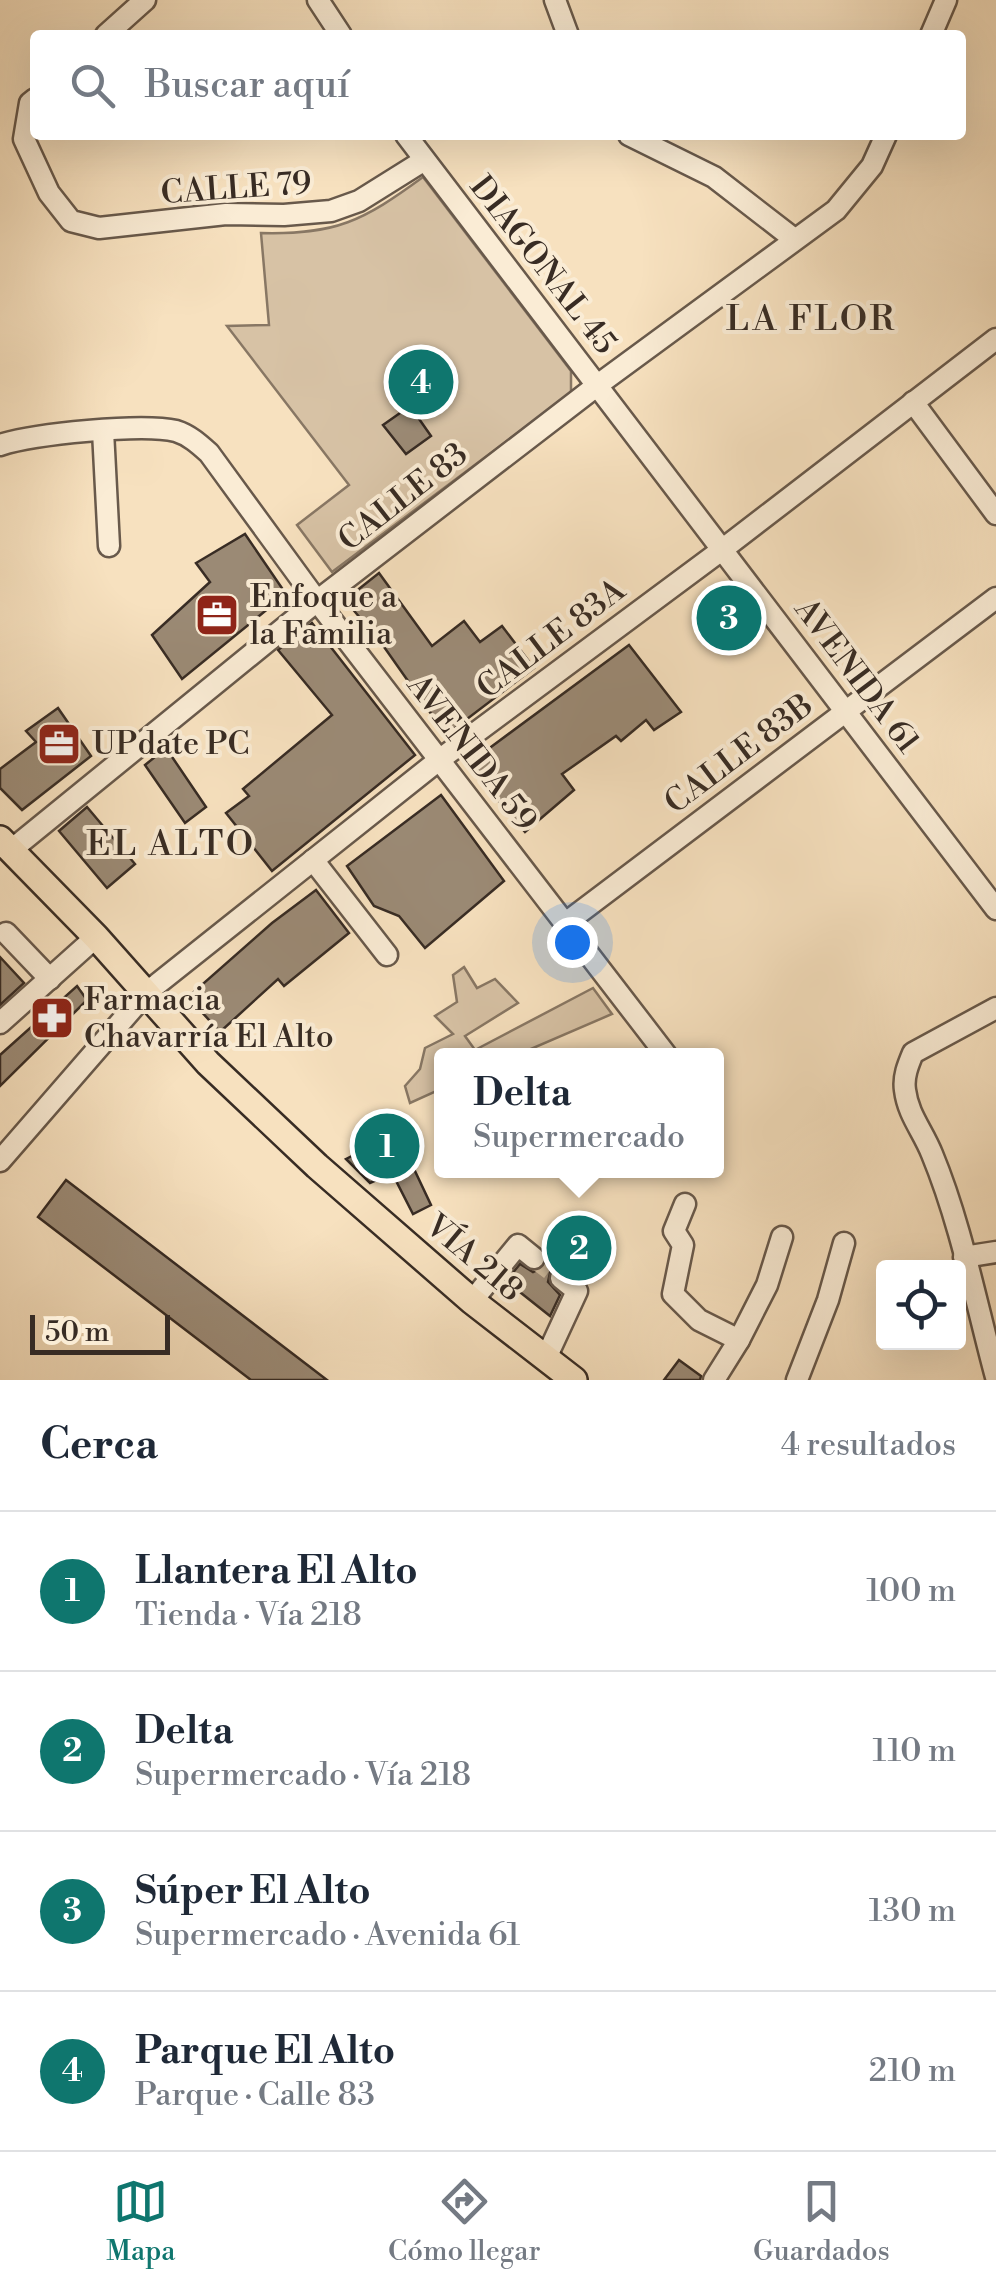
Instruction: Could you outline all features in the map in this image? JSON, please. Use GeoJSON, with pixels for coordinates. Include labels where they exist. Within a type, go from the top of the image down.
{"type":"FeatureCollection","features":[{"type":"Feature","properties":{"kind":"main road","name":"VÍA 218"},"geometry":{"type":"LineString","coordinates":[[5,845],[96,938],[208,1063],[317,1166],[472,1301],[574,1380]]}},
{"type":"Feature","properties":{"kind":"street"},"geometry":{"type":"LineString","coordinates":[[112,30],[145,0]]}},
{"type":"Feature","properties":{"kind":"street"},"geometry":{"type":"LineString","coordinates":[[318,0],[338,30]]}},
{"type":"Feature","properties":{"kind":"street"},"geometry":{"type":"LineString","coordinates":[[555,0],[566,30]]}},
{"type":"Feature","properties":{"kind":"street"},"geometry":{"type":"LineString","coordinates":[[933,30],[946,0]]}},
{"type":"Feature","properties":{"kind":"street","name":"CALLE 79"},"geometry":{"type":"LineString","coordinates":[[30,110],[24,139],[49,193],[70,220],[100,228],[226,214],[332,211],[359,201],[423,161]]}},
{"type":"Feature","properties":{"kind":"street","name":"DIAGONAL 45"},"geometry":{"type":"LineString","coordinates":[[409,140],[599,384]]}},
{"type":"Feature","properties":{"kind":"street"},"geometry":{"type":"LineString","coordinates":[[639,140],[714,177],[794,239],[836,210],[872,166],[884,140]]}},
{"type":"Feature","properties":{"kind":"street","name":"CALLE 83"},"geometry":{"type":"LineString","coordinates":[[5,845],[599,384],[794,239]]}},
{"type":"Feature","properties":{"kind":"street","name":"CALLE 83A"},"geometry":{"type":"LineString","coordinates":[[0,1161],[146,993],[438,760],[723,549],[996,339]]}},
{"type":"Feature","properties":{"kind":"street","name":"AVENIDA 61"},"geometry":{"type":"LineString","coordinates":[[599,384],[996,908]]}},
{"type":"Feature","properties":{"kind":"street"},"geometry":{"type":"LineString","coordinates":[[913,402],[996,514]]}},
{"type":"Feature","properties":{"kind":"street"},"geometry":{"type":"LineString","coordinates":[[0,445],[53,435],[102,432],[109,546]]}},
{"type":"Feature","properties":{"kind":"street","name":"AVENIDA 59"},"geometry":{"type":"LineString","coordinates":[[102,432],[178,432],[194,439],[224,470],[317,601],[661,1048]]}},
{"type":"Feature","properties":{"kind":"street","name":"CALLE 83B"},"geometry":{"type":"LineString","coordinates":[[567,922],[996,598]]}},
{"type":"Feature","properties":{"kind":"street"},"geometry":{"type":"LineString","coordinates":[[313,860],[387,955]]}},
{"type":"Feature","properties":{"kind":"street"},"geometry":{"type":"LineString","coordinates":[[6,932],[50,979]]}},
{"type":"Feature","properties":{"kind":"street"},"geometry":{"type":"LineString","coordinates":[[0,1023],[96,938]]}},
{"type":"Feature","properties":{"kind":"street"},"geometry":{"type":"LineString","coordinates":[[996,1008],[914,1053],[904,1086],[910,1113],[932,1153],[996,1376]]}},
{"type":"Feature","properties":{"kind":"street"},"geometry":{"type":"LineString","coordinates":[[685,1204],[674,1231],[683,1245],[673,1294],[699,1320],[738,1340]]}},
{"type":"Feature","properties":{"kind":"street"},"geometry":{"type":"LineString","coordinates":[[714,1380],[767,1286],[782,1237]]}},
{"type":"Feature","properties":{"kind":"street"},"geometry":{"type":"LineString","coordinates":[[797,1380],[828,1300],[844,1243]]}},
{"type":"Feature","properties":{"kind":"street"},"geometry":{"type":"LineString","coordinates":[[472,1301],[518,1246],[534,1258]]}},
{"type":"Feature","properties":{"kind":"street"},"geometry":{"type":"LineString","coordinates":[[964,1258],[996,1252]]}},
{"type":"Feature","properties":{"kind":"street"},"geometry":{"type":"LineString","coordinates":[[546,1358],[577,1291],[561,1278]]}},
{"type":"Feature","properties":{"kind":"shaded area"},"geometry":{"type":"Polygon","coordinates":[[[423,177],[571,371],[571,393],[332,572],[297,525],[349,485],[227,326],[269,325],[261,233],[310,231],[348,222],[383,205],[423,177]]]}},
{"type":"Feature","properties":{"kind":"shaded area"},"geometry":{"type":"Polygon","coordinates":[[[464,967],[477,988],[495,979],[518,1003],[465,1036],[474,1048],[434,1048],[434,1092],[410,1103],[405,1086],[420,1069],[425,1048],[453,1034],[435,1016],[457,1002],[453,975],[464,967]]]}},
{"type":"Feature","properties":{"kind":"shaded area"},"geometry":{"type":"Polygon","coordinates":[[[593,988],[612,1014],[533,1048],[479,1048],[593,988]]]}},
{"type":"Feature","properties":{"kind":"building"},"geometry":{"type":"Polygon","coordinates":[[[410,406],[431,436],[406,454],[383,425],[410,406]]]}},
{"type":"Feature","properties":{"kind":"building","name":"Enfoque a la Familia"},"geometry":{"type":"Polygon","coordinates":[[[245,534],[286,594],[182,679],[152,635],[210,582],[196,563],[245,534]]]}},
{"type":"Feature","properties":{"kind":"building"},"geometry":{"type":"Polygon","coordinates":[[[379,573],[432,646],[464,621],[480,642],[502,626],[534,668],[446,735],[382,644],[345,600],[379,573]]]}},
{"type":"Feature","properties":{"kind":"building"},"geometry":{"type":"Polygon","coordinates":[[[725,589],[752,622],[721,648],[704,623],[719,612],[710,601],[725,589]]]}},
{"type":"Feature","properties":{"kind":"building"},"geometry":{"type":"Polygon","coordinates":[[[312,623],[415,755],[272,871],[226,813],[249,796],[243,789],[332,715],[278,650],[312,623]]]}},
{"type":"Feature","properties":{"kind":"building"},"geometry":{"type":"Polygon","coordinates":[[[629,645],[681,712],[654,730],[646,720],[621,741],[616,736],[562,774],[574,790],[525,832],[495,797],[472,761],[629,645]]]}},
{"type":"Feature","properties":{"kind":"building"},"geometry":{"type":"Polygon","coordinates":[[[58,708],[91,756],[22,810],[0,788],[0,769],[36,742],[26,731],[58,708]]]}},
{"type":"Feature","properties":{"kind":"building"},"geometry":{"type":"Polygon","coordinates":[[[166,748],[206,807],[185,823],[145,765],[166,748]]]}},
{"type":"Feature","properties":{"kind":"building"},"geometry":{"type":"Polygon","coordinates":[[[441,795],[504,881],[425,948],[399,916],[374,906],[347,866],[441,795]]]}},
{"type":"Feature","properties":{"kind":"building"},"geometry":{"type":"Polygon","coordinates":[[[87,807],[135,864],[107,888],[59,831],[87,807]]]}},
{"type":"Feature","properties":{"kind":"building"},"geometry":{"type":"Polygon","coordinates":[[[316,890],[349,933],[284,986],[278,979],[220,1032],[188,997],[316,890]]]}},
{"type":"Feature","properties":{"kind":"building"},"geometry":{"type":"Polygon","coordinates":[[[0,957],[24,983],[0,1005],[0,957]]]}},
{"type":"Feature","properties":{"kind":"building"},"geometry":{"type":"Polygon","coordinates":[[[77,986],[87,1000],[0,1086],[0,1055],[77,986]]]}},
{"type":"Feature","properties":{"kind":"building"},"geometry":{"type":"Polygon","coordinates":[[[397,1133],[431,1205],[413,1214],[392,1173],[370,1183],[346,1159],[397,1133]]]}},
{"type":"Feature","properties":{"kind":"building"},"geometry":{"type":"Polygon","coordinates":[[[66,1180],[327,1380],[251,1380],[38,1217],[66,1180]]]}},
{"type":"Feature","properties":{"kind":"building"},"geometry":{"type":"Polygon","coordinates":[[[566,1222],[607,1256],[591,1275],[583,1278],[564,1265],[551,1269],[548,1282],[560,1295],[550,1316],[506,1281],[520,1264],[533,1272],[544,1267],[548,1259],[544,1249],[566,1222]]]}},
{"type":"Feature","properties":{"kind":"building"},"geometry":{"type":"Polygon","coordinates":[[[679,1360],[701,1376],[700,1380],[664,1380],[679,1360]]]}},
{"type":"Feature","properties":{"kind":"tunnel"},"geometry":{"type":"LineString","coordinates":[[534,1258],[561,1278]]}},
{"type":"Feature","properties":{"kind":"place","name":"Parque El Alto"},"geometry":{"type":"Point","coordinates":[421,382]}},
{"type":"Feature","properties":{"kind":"place","name":"Enfoque a la Familia"},"geometry":{"type":"Point","coordinates":[217,615]}},
{"type":"Feature","properties":{"kind":"place","name":"Súper El Alto"},"geometry":{"type":"Point","coordinates":[729,618]}},
{"type":"Feature","properties":{"kind":"place","name":"UPdate PC"},"geometry":{"type":"Point","coordinates":[59,744]}},
{"type":"Feature","properties":{"kind":"place","name":"Farmacia Chavarría El Alto"},"geometry":{"type":"Point","coordinates":[52,1018]}},
{"type":"Feature","properties":{"kind":"place","name":"Llantera El Alto"},"geometry":{"type":"Point","coordinates":[387,1146]}},
{"type":"Feature","properties":{"kind":"place","name":"Delta"},"geometry":{"type":"Point","coordinates":[579,1248]}},
{"type":"Feature","properties":{"kind":"district","name":"LA FLOR"},"geometry":{"type":"Point","coordinates":[811,319]}},
{"type":"Feature","properties":{"kind":"district","name":"EL ALTO"},"geometry":{"type":"Point","coordinates":[171,844]}}]}
